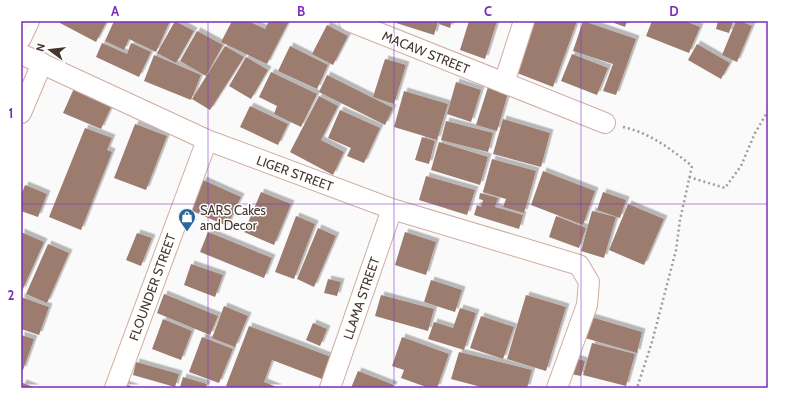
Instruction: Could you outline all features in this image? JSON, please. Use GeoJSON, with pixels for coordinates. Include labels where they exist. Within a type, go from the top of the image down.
{"type":"FeatureCollection","features":[{"type":"Feature","properties":{"kind":"street"},"geometry":{"type":"LineString","coordinates":[[21,38],[29,21]]}},
{"type":"Feature","properties":{"kind":"street","name":"MACAW STREET"},"geometry":{"type":"LineString","coordinates":[[349,21],[605,123]]}},
{"type":"Feature","properties":{"kind":"street"},"geometry":{"type":"LineString","coordinates":[[504,83],[524,21]]}},
{"type":"Feature","properties":{"kind":"street","name":"LIGER STREET"},"geometry":{"type":"LineString","coordinates":[[21,54],[206,140],[392,209],[580,265],[589,282],[588,305],[557,388]]}},
{"type":"Feature","properties":{"kind":"street"},"geometry":{"type":"LineString","coordinates":[[21,113],[42,63]]}},
{"type":"Feature","properties":{"kind":"street","name":"FLOUNDER STREET"},"geometry":{"type":"LineString","coordinates":[[115,388],[206,140]]}},
{"type":"Feature","properties":{"kind":"street","name":"LLAMA STREET"},"geometry":{"type":"LineString","coordinates":[[330,388],[392,209]]}},
{"type":"Feature","properties":{"kind":"path"},"geometry":{"type":"LineString","coordinates":[[689,177],[725,188],[741,166],[755,133],[768,111]]}},
{"type":"Feature","properties":{"kind":"path"},"geometry":{"type":"LineString","coordinates":[[605,123],[626,128],[652,137],[675,152],[692,166],[680,220],[676,250],[652,342],[637,388]]}},
{"type":"Feature","properties":{"kind":"building"},"geometry":{"type":"Polygon","coordinates":[[[61,21],[107,21],[96,42],[60,23],[61,21]]]}},
{"type":"Feature","properties":{"kind":"building"},"geometry":{"type":"Polygon","coordinates":[[[114,21],[170,21],[156,52],[129,39],[124,50],[105,41],[114,21]]]}},
{"type":"Feature","properties":{"kind":"building"},"geometry":{"type":"Polygon","coordinates":[[[175,21],[194,31],[176,63],[157,53],[175,21]]]}},
{"type":"Feature","properties":{"kind":"building"},"geometry":{"type":"Polygon","coordinates":[[[232,21],[248,21],[265,29],[269,21],[289,21],[267,64],[221,42],[232,21]]]}},
{"type":"Feature","properties":{"kind":"building"},"geometry":{"type":"Polygon","coordinates":[[[390,21],[438,21],[434,35],[390,21]]]}},
{"type":"Feature","properties":{"kind":"building"},"geometry":{"type":"Polygon","coordinates":[[[440,21],[452,21],[450,28],[439,24],[440,21]]]}},
{"type":"Feature","properties":{"kind":"building"},"geometry":{"type":"Polygon","coordinates":[[[469,21],[497,21],[485,59],[460,50],[469,21]]]}},
{"type":"Feature","properties":{"kind":"building"},"geometry":{"type":"Polygon","coordinates":[[[530,21],[577,21],[553,87],[512,71],[530,21]]]}},
{"type":"Feature","properties":{"kind":"building"},"geometry":{"type":"Polygon","coordinates":[[[583,21],[636,39],[616,95],[603,91],[613,64],[573,51],[583,21]]]}},
{"type":"Feature","properties":{"kind":"building"},"geometry":{"type":"Polygon","coordinates":[[[609,21],[627,21],[625,27],[609,21]]]}},
{"type":"Feature","properties":{"kind":"building"},"geometry":{"type":"Polygon","coordinates":[[[652,21],[685,21],[700,27],[689,53],[646,36],[652,21]]]}},
{"type":"Feature","properties":{"kind":"building"},"geometry":{"type":"Polygon","coordinates":[[[718,21],[733,21],[729,33],[716,29],[718,21]]]}},
{"type":"Feature","properties":{"kind":"building"},"geometry":{"type":"Polygon","coordinates":[[[736,21],[752,26],[737,62],[722,55],[736,21]]]}},
{"type":"Feature","properties":{"kind":"building"},"geometry":{"type":"Polygon","coordinates":[[[327,25],[348,36],[333,65],[312,54],[327,25]]]}},
{"type":"Feature","properties":{"kind":"building"},"geometry":{"type":"Polygon","coordinates":[[[197,31],[223,45],[206,76],[180,61],[197,31]]]}},
{"type":"Feature","properties":{"kind":"building"},"geometry":{"type":"Polygon","coordinates":[[[102,43],[127,54],[131,43],[151,52],[139,77],[96,57],[102,43]]]}},
{"type":"Feature","properties":{"kind":"building"},"geometry":{"type":"Polygon","coordinates":[[[697,44],[730,63],[721,79],[688,60],[697,44]]]}},
{"type":"Feature","properties":{"kind":"building"},"geometry":{"type":"Polygon","coordinates":[[[225,46],[244,57],[210,110],[192,99],[225,46]]]}},
{"type":"Feature","properties":{"kind":"building"},"geometry":{"type":"Polygon","coordinates":[[[290,46],[328,65],[317,89],[278,71],[290,46]]]}},
{"type":"Feature","properties":{"kind":"building"},"geometry":{"type":"Polygon","coordinates":[[[572,54],[608,68],[597,95],[561,81],[572,54]]]}},
{"type":"Feature","properties":{"kind":"building"},"geometry":{"type":"Polygon","coordinates":[[[154,55],[201,75],[191,100],[144,81],[154,55]]]}},
{"type":"Feature","properties":{"kind":"building"},"geometry":{"type":"Polygon","coordinates":[[[246,57],[268,70],[251,99],[229,86],[246,57]]]}},
{"type":"Feature","properties":{"kind":"building"},"geometry":{"type":"Polygon","coordinates":[[[385,59],[406,65],[394,104],[373,97],[385,59]]]}},
{"type":"Feature","properties":{"kind":"building"},"geometry":{"type":"Polygon","coordinates":[[[271,72],[317,94],[301,127],[274,114],[277,106],[259,97],[271,72]]]}},
{"type":"Feature","properties":{"kind":"building"},"geometry":{"type":"Polygon","coordinates":[[[327,75],[393,108],[385,125],[319,92],[327,75]]]}},
{"type":"Feature","properties":{"kind":"building"},"geometry":{"type":"Polygon","coordinates":[[[456,82],[481,90],[471,122],[447,114],[456,82]]]}},
{"type":"Feature","properties":{"kind":"building"},"geometry":{"type":"Polygon","coordinates":[[[76,84],[114,101],[101,129],[63,113],[76,84]]]}},
{"type":"Feature","properties":{"kind":"building"},"geometry":{"type":"Polygon","coordinates":[[[488,87],[508,93],[497,131],[476,125],[488,87]]]}},
{"type":"Feature","properties":{"kind":"building"},"geometry":{"type":"Polygon","coordinates":[[[404,91],[448,104],[437,140],[394,127],[404,91]]]}},
{"type":"Feature","properties":{"kind":"building"},"geometry":{"type":"Polygon","coordinates":[[[319,96],[338,106],[321,140],[344,152],[333,175],[290,152],[319,96]]]}},
{"type":"Feature","properties":{"kind":"building"},"geometry":{"type":"Polygon","coordinates":[[[250,106],[288,124],[278,145],[240,127],[250,106]]]}},
{"type":"Feature","properties":{"kind":"building"},"geometry":{"type":"Polygon","coordinates":[[[340,110],[380,128],[364,163],[347,156],[351,148],[328,138],[340,110]]]}},
{"type":"Feature","properties":{"kind":"building"},"geometry":{"type":"Polygon","coordinates":[[[503,119],[550,133],[541,167],[493,154],[503,119]]]}},
{"type":"Feature","properties":{"kind":"building"},"geometry":{"type":"Polygon","coordinates":[[[446,121],[493,133],[488,152],[441,140],[446,121]]]}},
{"type":"Feature","properties":{"kind":"building"},"geometry":{"type":"Polygon","coordinates":[[[135,124],[167,136],[146,190],[114,178],[135,124]]]}},
{"type":"Feature","properties":{"kind":"building"},"geometry":{"type":"Polygon","coordinates":[[[85,128],[112,138],[107,150],[112,152],[81,230],[49,217],[85,128]]]}},
{"type":"Feature","properties":{"kind":"building"},"geometry":{"type":"Polygon","coordinates":[[[422,137],[435,141],[429,164],[415,160],[422,137]]]}},
{"type":"Feature","properties":{"kind":"building"},"geometry":{"type":"Polygon","coordinates":[[[439,142],[488,157],[480,185],[431,170],[439,142]]]}},
{"type":"Feature","properties":{"kind":"building"},"geometry":{"type":"Polygon","coordinates":[[[492,159],[536,171],[524,213],[503,207],[506,199],[483,192],[492,159]]]}},
{"type":"Feature","properties":{"kind":"building"},"geometry":{"type":"Polygon","coordinates":[[[543,171],[595,191],[583,225],[531,205],[543,171]]]}},
{"type":"Feature","properties":{"kind":"building"},"geometry":{"type":"Polygon","coordinates":[[[426,176],[475,190],[467,215],[419,200],[426,176]]]}},
{"type":"Feature","properties":{"kind":"building"},"geometry":{"type":"Polygon","coordinates":[[[203,180],[241,197],[227,226],[190,210],[203,180]]]}},
{"type":"Feature","properties":{"kind":"building"},"geometry":{"type":"Polygon","coordinates":[[[25,185],[47,194],[38,217],[21,211],[21,196],[25,185]]]}},
{"type":"Feature","properties":{"kind":"building"},"geometry":{"type":"Polygon","coordinates":[[[261,192],[291,204],[274,245],[244,232],[261,192]]]}},
{"type":"Feature","properties":{"kind":"building"},"geometry":{"type":"Polygon","coordinates":[[[603,192],[626,200],[620,218],[597,210],[603,192]]]}},
{"type":"Feature","properties":{"kind":"building"},"geometry":{"type":"Polygon","coordinates":[[[480,193],[498,198],[495,207],[523,215],[519,229],[474,215],[477,205],[481,207],[483,200],[479,199],[480,193]]]}},
{"type":"Feature","properties":{"kind":"building"},"geometry":{"type":"Polygon","coordinates":[[[628,204],[664,219],[644,265],[609,250],[628,204]]]}},
{"type":"Feature","properties":{"kind":"building"},"geometry":{"type":"Polygon","coordinates":[[[592,211],[616,217],[604,258],[581,251],[592,211]]]}},
{"type":"Feature","properties":{"kind":"building"},"geometry":{"type":"Polygon","coordinates":[[[296,216],[315,224],[294,279],[275,272],[296,216]]]}},
{"type":"Feature","properties":{"kind":"building"},"geometry":{"type":"Polygon","coordinates":[[[556,216],[586,228],[579,248],[549,237],[556,216]]]}},
{"type":"Feature","properties":{"kind":"building"},"geometry":{"type":"Polygon","coordinates":[[[318,228],[336,236],[314,287],[297,279],[318,228]]]}},
{"type":"Feature","properties":{"kind":"building"},"geometry":{"type":"Polygon","coordinates":[[[21,232],[44,242],[22,291],[21,290],[21,232]]]}},
{"type":"Feature","properties":{"kind":"building"},"geometry":{"type":"Polygon","coordinates":[[[208,232],[272,258],[264,278],[200,252],[208,232]]]}},
{"type":"Feature","properties":{"kind":"building"},"geometry":{"type":"Polygon","coordinates":[[[405,232],[436,242],[426,275],[395,265],[405,232]]]}},
{"type":"Feature","properties":{"kind":"building"},"geometry":{"type":"Polygon","coordinates":[[[137,233],[152,238],[141,266],[126,260],[137,233]]]}},
{"type":"Feature","properties":{"kind":"building"},"geometry":{"type":"Polygon","coordinates":[[[48,244],[69,253],[47,303],[26,294],[48,244]]]}},
{"type":"Feature","properties":{"kind":"building"},"geometry":{"type":"Polygon","coordinates":[[[191,264],[223,275],[215,297],[184,285],[191,264]]]}},
{"type":"Feature","properties":{"kind":"building"},"geometry":{"type":"Polygon","coordinates":[[[328,279],[341,282],[337,296],[324,293],[328,279]]]}},
{"type":"Feature","properties":{"kind":"building"},"geometry":{"type":"Polygon","coordinates":[[[431,280],[462,290],[455,312],[424,302],[431,280]]]}},
{"type":"Feature","properties":{"kind":"building"},"geometry":{"type":"Polygon","coordinates":[[[164,294],[218,316],[210,335],[157,313],[164,294]]]}},
{"type":"Feature","properties":{"kind":"building"},"geometry":{"type":"Polygon","coordinates":[[[381,295],[434,309],[428,331],[375,316],[381,295]]]}},
{"type":"Feature","properties":{"kind":"building"},"geometry":{"type":"Polygon","coordinates":[[[526,295],[566,307],[546,371],[507,359],[526,295]]]}},
{"type":"Feature","properties":{"kind":"building"},"geometry":{"type":"Polygon","coordinates":[[[21,297],[49,307],[39,335],[21,329],[21,297]]]}},
{"type":"Feature","properties":{"kind":"building"},"geometry":{"type":"Polygon","coordinates":[[[224,306],[248,316],[235,347],[212,338],[224,306]]]}},
{"type":"Feature","properties":{"kind":"building"},"geometry":{"type":"Polygon","coordinates":[[[460,308],[476,313],[464,350],[428,339],[434,322],[453,328],[460,308]]]}},
{"type":"Feature","properties":{"kind":"building"},"geometry":{"type":"Polygon","coordinates":[[[481,316],[514,327],[503,359],[470,348],[481,316]]]}},
{"type":"Feature","properties":{"kind":"building"},"geometry":{"type":"Polygon","coordinates":[[[591,317],[642,332],[637,353],[585,338],[591,317]]]}},
{"type":"Feature","properties":{"kind":"building"},"geometry":{"type":"Polygon","coordinates":[[[163,319],[192,331],[181,360],[152,349],[163,319]]]}},
{"type":"Feature","properties":{"kind":"building"},"geometry":{"type":"Polygon","coordinates":[[[313,323],[327,329],[320,346],[306,340],[313,323]]]}},
{"type":"Feature","properties":{"kind":"building"},"geometry":{"type":"Polygon","coordinates":[[[249,326],[331,357],[322,379],[272,360],[264,382],[279,388],[232,388],[226,386],[249,326]]]}},
{"type":"Feature","properties":{"kind":"building"},"geometry":{"type":"Polygon","coordinates":[[[21,335],[34,339],[23,370],[21,369],[21,335]]]}},
{"type":"Feature","properties":{"kind":"building"},"geometry":{"type":"Polygon","coordinates":[[[202,337],[233,349],[219,383],[189,372],[202,337]]]}},
{"type":"Feature","properties":{"kind":"building"},"geometry":{"type":"Polygon","coordinates":[[[402,337],[449,354],[437,388],[429,388],[401,378],[404,370],[392,366],[402,337]]]}},
{"type":"Feature","properties":{"kind":"building"},"geometry":{"type":"Polygon","coordinates":[[[592,343],[635,354],[626,386],[583,375],[592,343]]]}},
{"type":"Feature","properties":{"kind":"building"},"geometry":{"type":"Polygon","coordinates":[[[459,352],[532,370],[527,388],[485,388],[451,379],[459,352]]]}},
{"type":"Feature","properties":{"kind":"building"},"geometry":{"type":"Polygon","coordinates":[[[575,358],[585,361],[581,376],[571,374],[575,358]]]}},
{"type":"Feature","properties":{"kind":"building"},"geometry":{"type":"Polygon","coordinates":[[[136,362],[179,374],[175,387],[133,375],[136,362]]]}},
{"type":"Feature","properties":{"kind":"building"},"geometry":{"type":"Polygon","coordinates":[[[358,371],[394,385],[393,388],[351,388],[358,371]]]}},
{"type":"Feature","properties":{"kind":"building"},"geometry":{"type":"Polygon","coordinates":[[[183,377],[207,384],[206,388],[180,387],[183,377]]]}},
{"type":"Feature","properties":{"kind":"building"},"geometry":{"type":"Polygon","coordinates":[[[23,383],[36,388],[21,388],[23,383]]]}},
{"type":"Feature","properties":{"kind":"building"},"geometry":{"type":"Polygon","coordinates":[[[122,383],[136,388],[120,388],[122,383]]]}},
{"type":"Feature","properties":{"kind":"place","name":"SARS Cakes and Decor"},"geometry":{"type":"Point","coordinates":[187,232]}}]}
